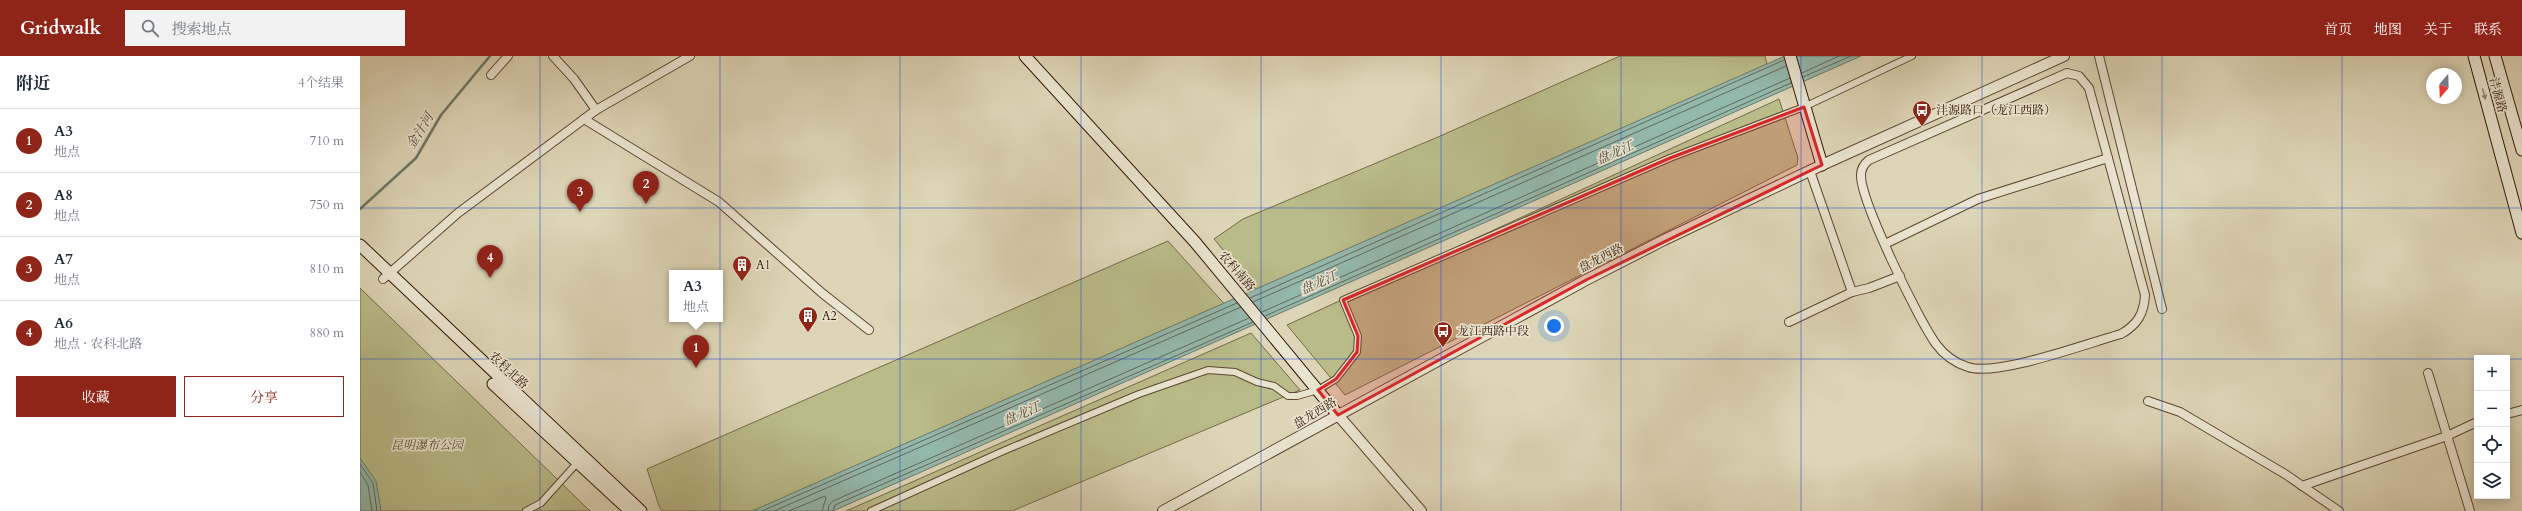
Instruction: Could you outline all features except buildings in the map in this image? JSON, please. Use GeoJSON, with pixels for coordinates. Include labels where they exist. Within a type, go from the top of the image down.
{"type":"FeatureCollection","features":[{"type":"Feature","properties":{"kind":"main road","name":"农科南路"},"geometry":{"type":"LineString","coordinates":[[1025,56],[1228,280],[1338,414]]}},
{"type":"Feature","properties":{"kind":"main road"},"geometry":{"type":"LineString","coordinates":[[1790,56],[1822,165]]}},
{"type":"Feature","properties":{"kind":"main road","name":"沣源路"},"geometry":{"type":"LineString","coordinates":[[2474,56],[2522,233]]}},
{"type":"Feature","properties":{"kind":"main road","name":"沣源路"},"geometry":{"type":"LineString","coordinates":[[2496,56],[2522,150]]}},
{"type":"Feature","properties":{"kind":"main road","name":"农科北路"},"geometry":{"type":"LineString","coordinates":[[360,245],[386,277],[577,463],[630,511]]}},
{"type":"Feature","properties":{"kind":"main road","name":"农科北路"},"geometry":{"type":"LineString","coordinates":[[360,256],[386,277],[641,511]]}},
{"type":"Feature","properties":{"kind":"street"},"geometry":{"type":"LineString","coordinates":[[491,75],[508,56]]}},
{"type":"Feature","properties":{"kind":"street"},"geometry":{"type":"LineString","coordinates":[[553,56],[574,79],[596,110]]}},
{"type":"Feature","properties":{"kind":"street"},"geometry":{"type":"LineString","coordinates":[[386,277],[458,213],[596,110],[690,56]]}},
{"type":"Feature","properties":{"kind":"street"},"geometry":{"type":"LineString","coordinates":[[871,511],[1001,452],[1139,394],[1208,370],[1235,372],[1256,382],[1274,386],[1288,396],[1318,390],[1336,379],[1357,352],[1358,336],[1343,300],[1670,158],[1804,107],[1912,56]]}},
{"type":"Feature","properties":{"kind":"street","name":"盘龙西路"},"geometry":{"type":"LineString","coordinates":[[1163,511],[1311,432],[1338,414],[1586,280],[1822,165],[2064,56]]}},
{"type":"Feature","properties":{"kind":"street"},"geometry":{"type":"LineString","coordinates":[[2099,56],[2162,309]]}},
{"type":"Feature","properties":{"kind":"street"},"geometry":{"type":"LineString","coordinates":[[2072,74],[2088,84],[2145,295],[2142,313],[2138,321],[2121,334],[2017,363],[1992,368],[1968,367],[1946,355],[1936,344],[1917,312],[1885,244],[1861,181],[1860,174],[1865,164],[2061,75],[2072,74]]}},
{"type":"Feature","properties":{"kind":"street"},"geometry":{"type":"LineString","coordinates":[[584,119],[719,202],[822,293],[869,330]]}},
{"type":"Feature","properties":{"kind":"street"},"geometry":{"type":"LineString","coordinates":[[1885,244],[1978,199],[2108,158]]}},
{"type":"Feature","properties":{"kind":"street"},"geometry":{"type":"LineString","coordinates":[[1810,171],[1852,292]]}},
{"type":"Feature","properties":{"kind":"street"},"geometry":{"type":"LineString","coordinates":[[1789,322],[1852,292],[1869,288],[1900,276]]}},
{"type":"Feature","properties":{"kind":"street"},"geometry":{"type":"LineString","coordinates":[[2428,373],[2470,511]]}},
{"type":"Feature","properties":{"kind":"street"},"geometry":{"type":"LineString","coordinates":[[2148,401],[2180,412],[2302,486],[2339,511]]}},
{"type":"Feature","properties":{"kind":"street"},"geometry":{"type":"LineString","coordinates":[[2510,413],[2522,410]]}},
{"type":"Feature","properties":{"kind":"street","name":"农科南路"},"geometry":{"type":"LineString","coordinates":[[1338,414],[1421,511]]}},
{"type":"Feature","properties":{"kind":"street"},"geometry":{"type":"LineString","coordinates":[[2302,486],[2447,436],[2474,423]]}},
{"type":"Feature","properties":{"kind":"street"},"geometry":{"type":"LineString","coordinates":[[526,511],[541,503],[577,463]]}},
{"type":"Feature","properties":{"kind":"highlighted area"},"geometry":{"type":"Polygon","coordinates":[[[1804,107],[1822,165],[1586,280],[1338,415],[1318,390],[1336,379],[1357,352],[1358,336],[1343,300],[1670,158],[1804,107]]]}},
{"type":"Feature","properties":{"kind":"green space"},"geometry":{"type":"Polygon","coordinates":[[[1620,56],[1765,56],[1768,68],[1259,293],[1214,239],[1243,219],[1438,137],[1620,56]]]}},
{"type":"Feature","properties":{"kind":"green space"},"geometry":{"type":"Polygon","coordinates":[[[1779,99],[1798,158],[1797,165],[1345,395],[1287,325],[1779,99]]]}},
{"type":"Feature","properties":{"kind":"green space"},"geometry":{"type":"Polygon","coordinates":[[[1168,241],[1227,307],[763,511],[662,511],[659,506],[647,469],[1168,241]]]}},
{"type":"Feature","properties":{"kind":"green space","name":"昆明瀑布公园"},"geometry":{"type":"Polygon","coordinates":[[[360,288],[590,511],[360,511],[360,288]]]}},
{"type":"Feature","properties":{"kind":"green space"},"geometry":{"type":"Polygon","coordinates":[[[1251,333],[1300,390],[1012,511],[846,511],[1251,333]]]}},
{"type":"Feature","properties":{"kind":"water","name":"盘龙江"},"geometry":{"type":"Polygon","coordinates":[[[1785,56],[1861,56],[833,511],[752,511],[1785,56]]]}},
{"type":"Feature","properties":{"kind":"water"},"geometry":{"type":"Polygon","coordinates":[[[360,458],[376,481],[381,511],[360,511],[360,458]]]}},
{"type":"Feature","properties":{"kind":"waterway","name":"金汁河"},"geometry":{"type":"LineString","coordinates":[[360,209],[416,158],[441,115],[490,56]]}},
{"type":"Feature","properties":{"kind":"place","name":"沣源路口（龙江西路）"},"geometry":{"type":"Point","coordinates":[1922,127]}},
{"type":"Feature","properties":{"kind":"place","name":"A8"},"geometry":{"type":"Point","coordinates":[646,204]}},
{"type":"Feature","properties":{"kind":"place","name":"A7"},"geometry":{"type":"Point","coordinates":[580,212]}},
{"type":"Feature","properties":{"kind":"place","name":"A6"},"geometry":{"type":"Point","coordinates":[490,278]}},
{"type":"Feature","properties":{"kind":"place","name":"A1"},"geometry":{"type":"Point","coordinates":[742,282]}},
{"type":"Feature","properties":{"kind":"place","name":"A2"},"geometry":{"type":"Point","coordinates":[808,333]}},
{"type":"Feature","properties":{"kind":"place","name":"龙江西路中段"},"geometry":{"type":"Point","coordinates":[1443,348]}},
{"type":"Feature","properties":{"kind":"place","name":"A3"},"geometry":{"type":"Point","coordinates":[696,368]}}]}
